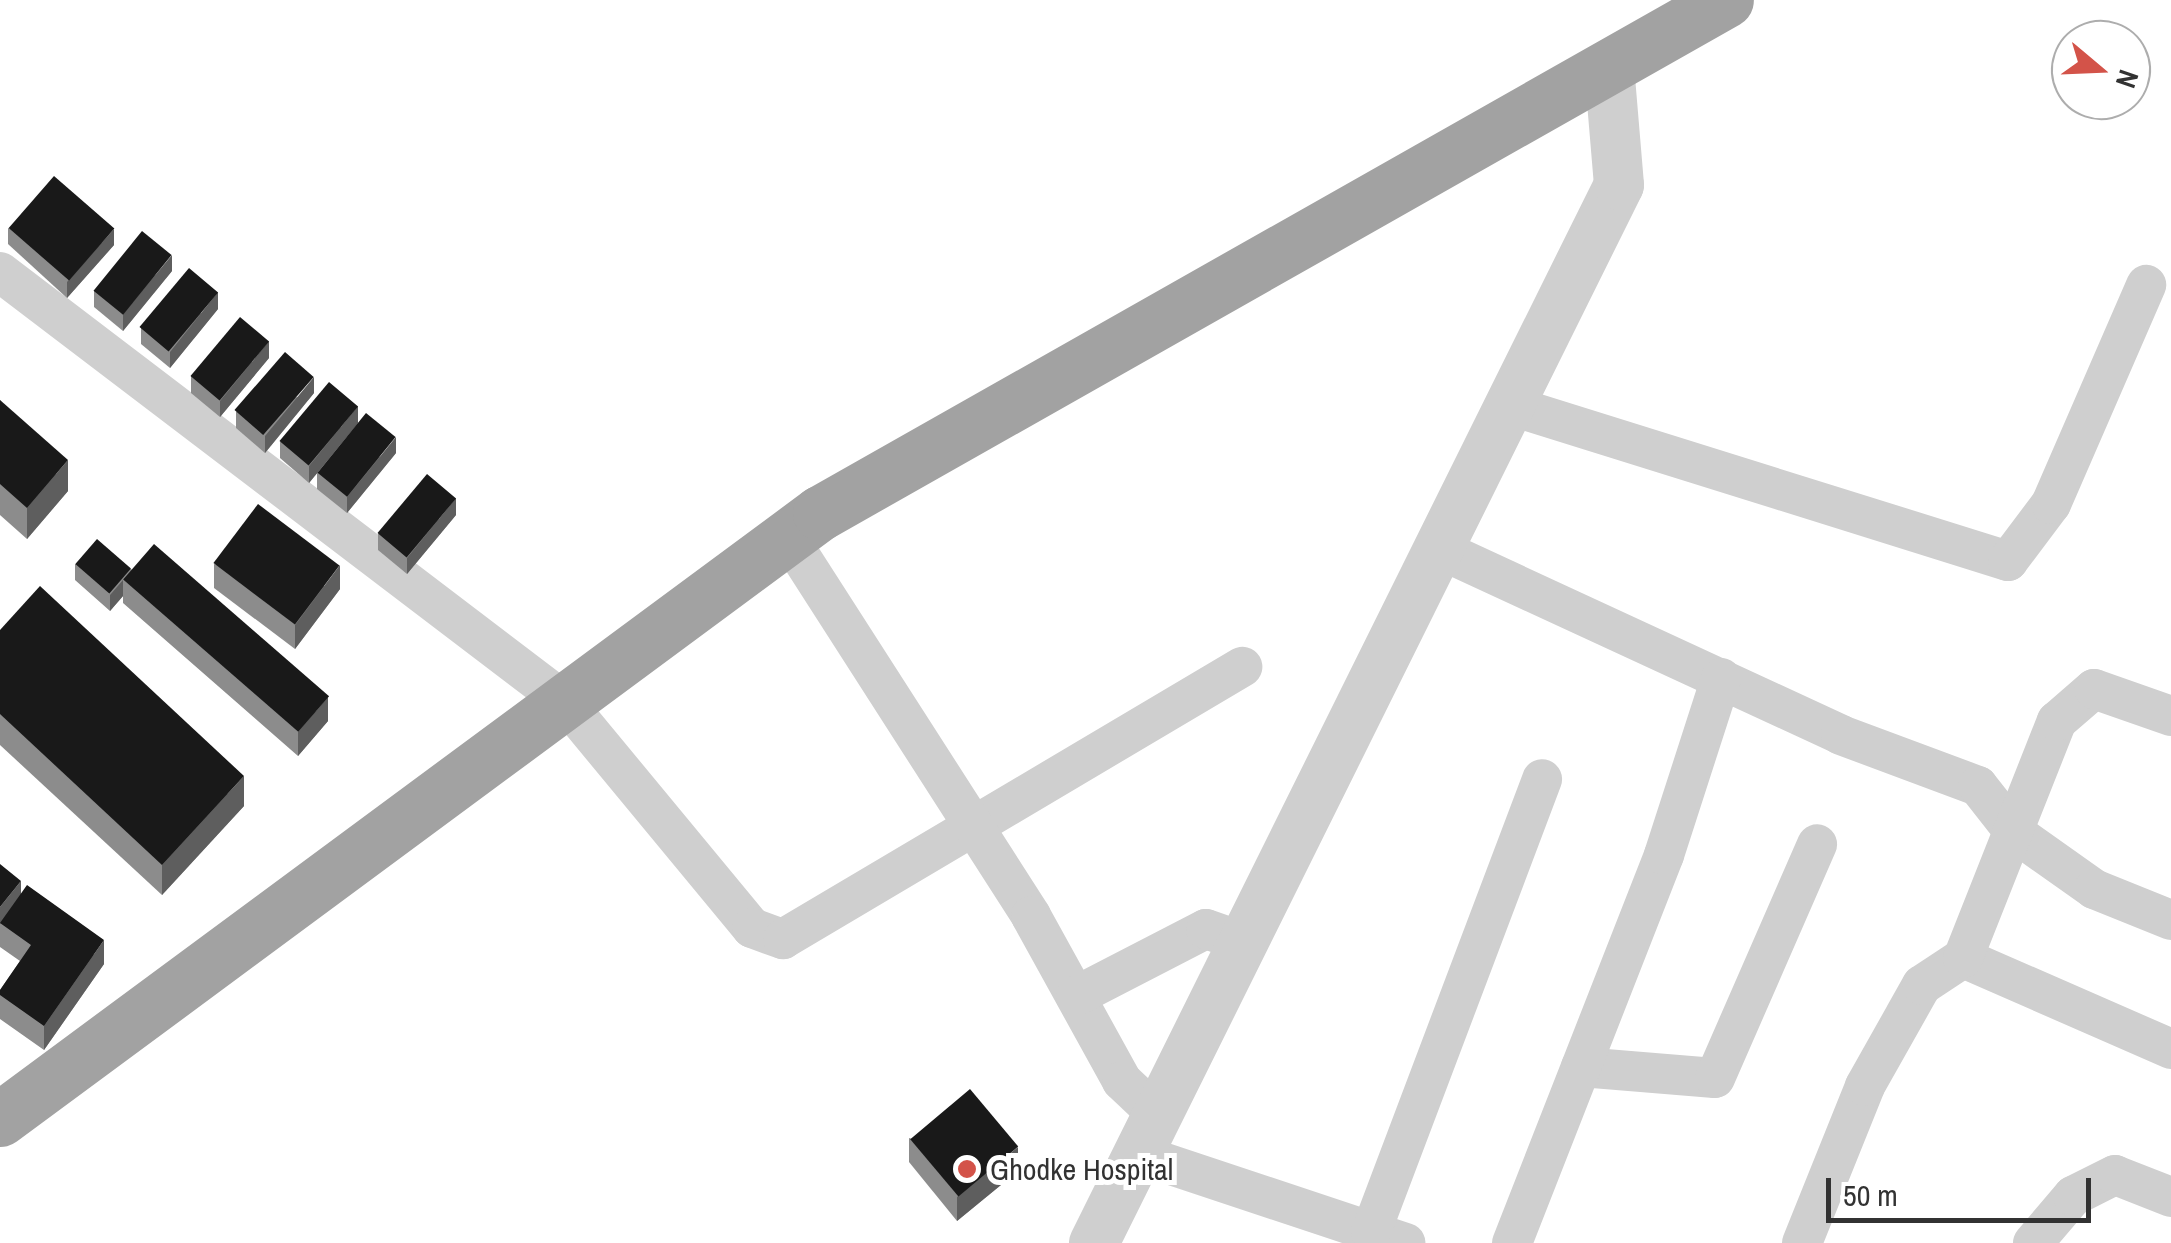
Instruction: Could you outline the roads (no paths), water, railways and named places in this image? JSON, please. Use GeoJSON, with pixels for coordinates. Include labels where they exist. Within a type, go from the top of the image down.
{"type":"FeatureCollection","features":[{"type":"Feature","properties":{"kind":"highway"},"geometry":{"type":"LineString","coordinates":[[0,1119],[788,537],[1726,0]]}},
{"type":"Feature","properties":{"kind":"street"},"geometry":{"type":"LineString","coordinates":[[1097,1242],[1145,1132],[1619,185],[1609,67]]}},
{"type":"Feature","properties":{"kind":"street"},"geometry":{"type":"LineString","coordinates":[[0,272],[564,702],[752,928],[783,939],[974,834],[1242,667]]}},
{"type":"Feature","properties":{"kind":"street"},"geometry":{"type":"LineString","coordinates":[[1509,405],[2008,561],[2051,504],[2146,285]]}},
{"type":"Feature","properties":{"kind":"street"},"geometry":{"type":"LineString","coordinates":[[788,537],[1076,996],[1145,1132],[1388,1237],[1542,779]]}},
{"type":"Feature","properties":{"kind":"street"},"geometry":{"type":"LineString","coordinates":[[1437,548],[1722,678],[1978,786],[2015,833],[2094,889],[2171,920]]}},
{"type":"Feature","properties":{"kind":"street"},"geometry":{"type":"LineString","coordinates":[[1512,1243],[1581,1067],[1722,678]]}},
{"type":"Feature","properties":{"kind":"street"},"geometry":{"type":"LineString","coordinates":[[1802,1243],[1865,1086],[1922,985],[1963,958],[2074,698],[2094,689],[2171,716]]}},
{"type":"Feature","properties":{"kind":"street"},"geometry":{"type":"LineString","coordinates":[[1581,1067],[1715,1078],[1817,844]]}},
{"type":"Feature","properties":{"kind":"street"},"geometry":{"type":"LineString","coordinates":[[1076,996],[1206,929],[1241,941]]}},
{"type":"Feature","properties":{"kind":"street"},"geometry":{"type":"LineString","coordinates":[[1963,958],[2171,1049]]}},
{"type":"Feature","properties":{"kind":"street"},"geometry":{"type":"LineString","coordinates":[[2033,1243],[2073,1196],[2115,1176],[2171,1196]]}},
{"type":"Feature","properties":{"kind":"place","name":"Ghodke Hospital"},"geometry":{"type":"Point","coordinates":[967,1169]}}]}
